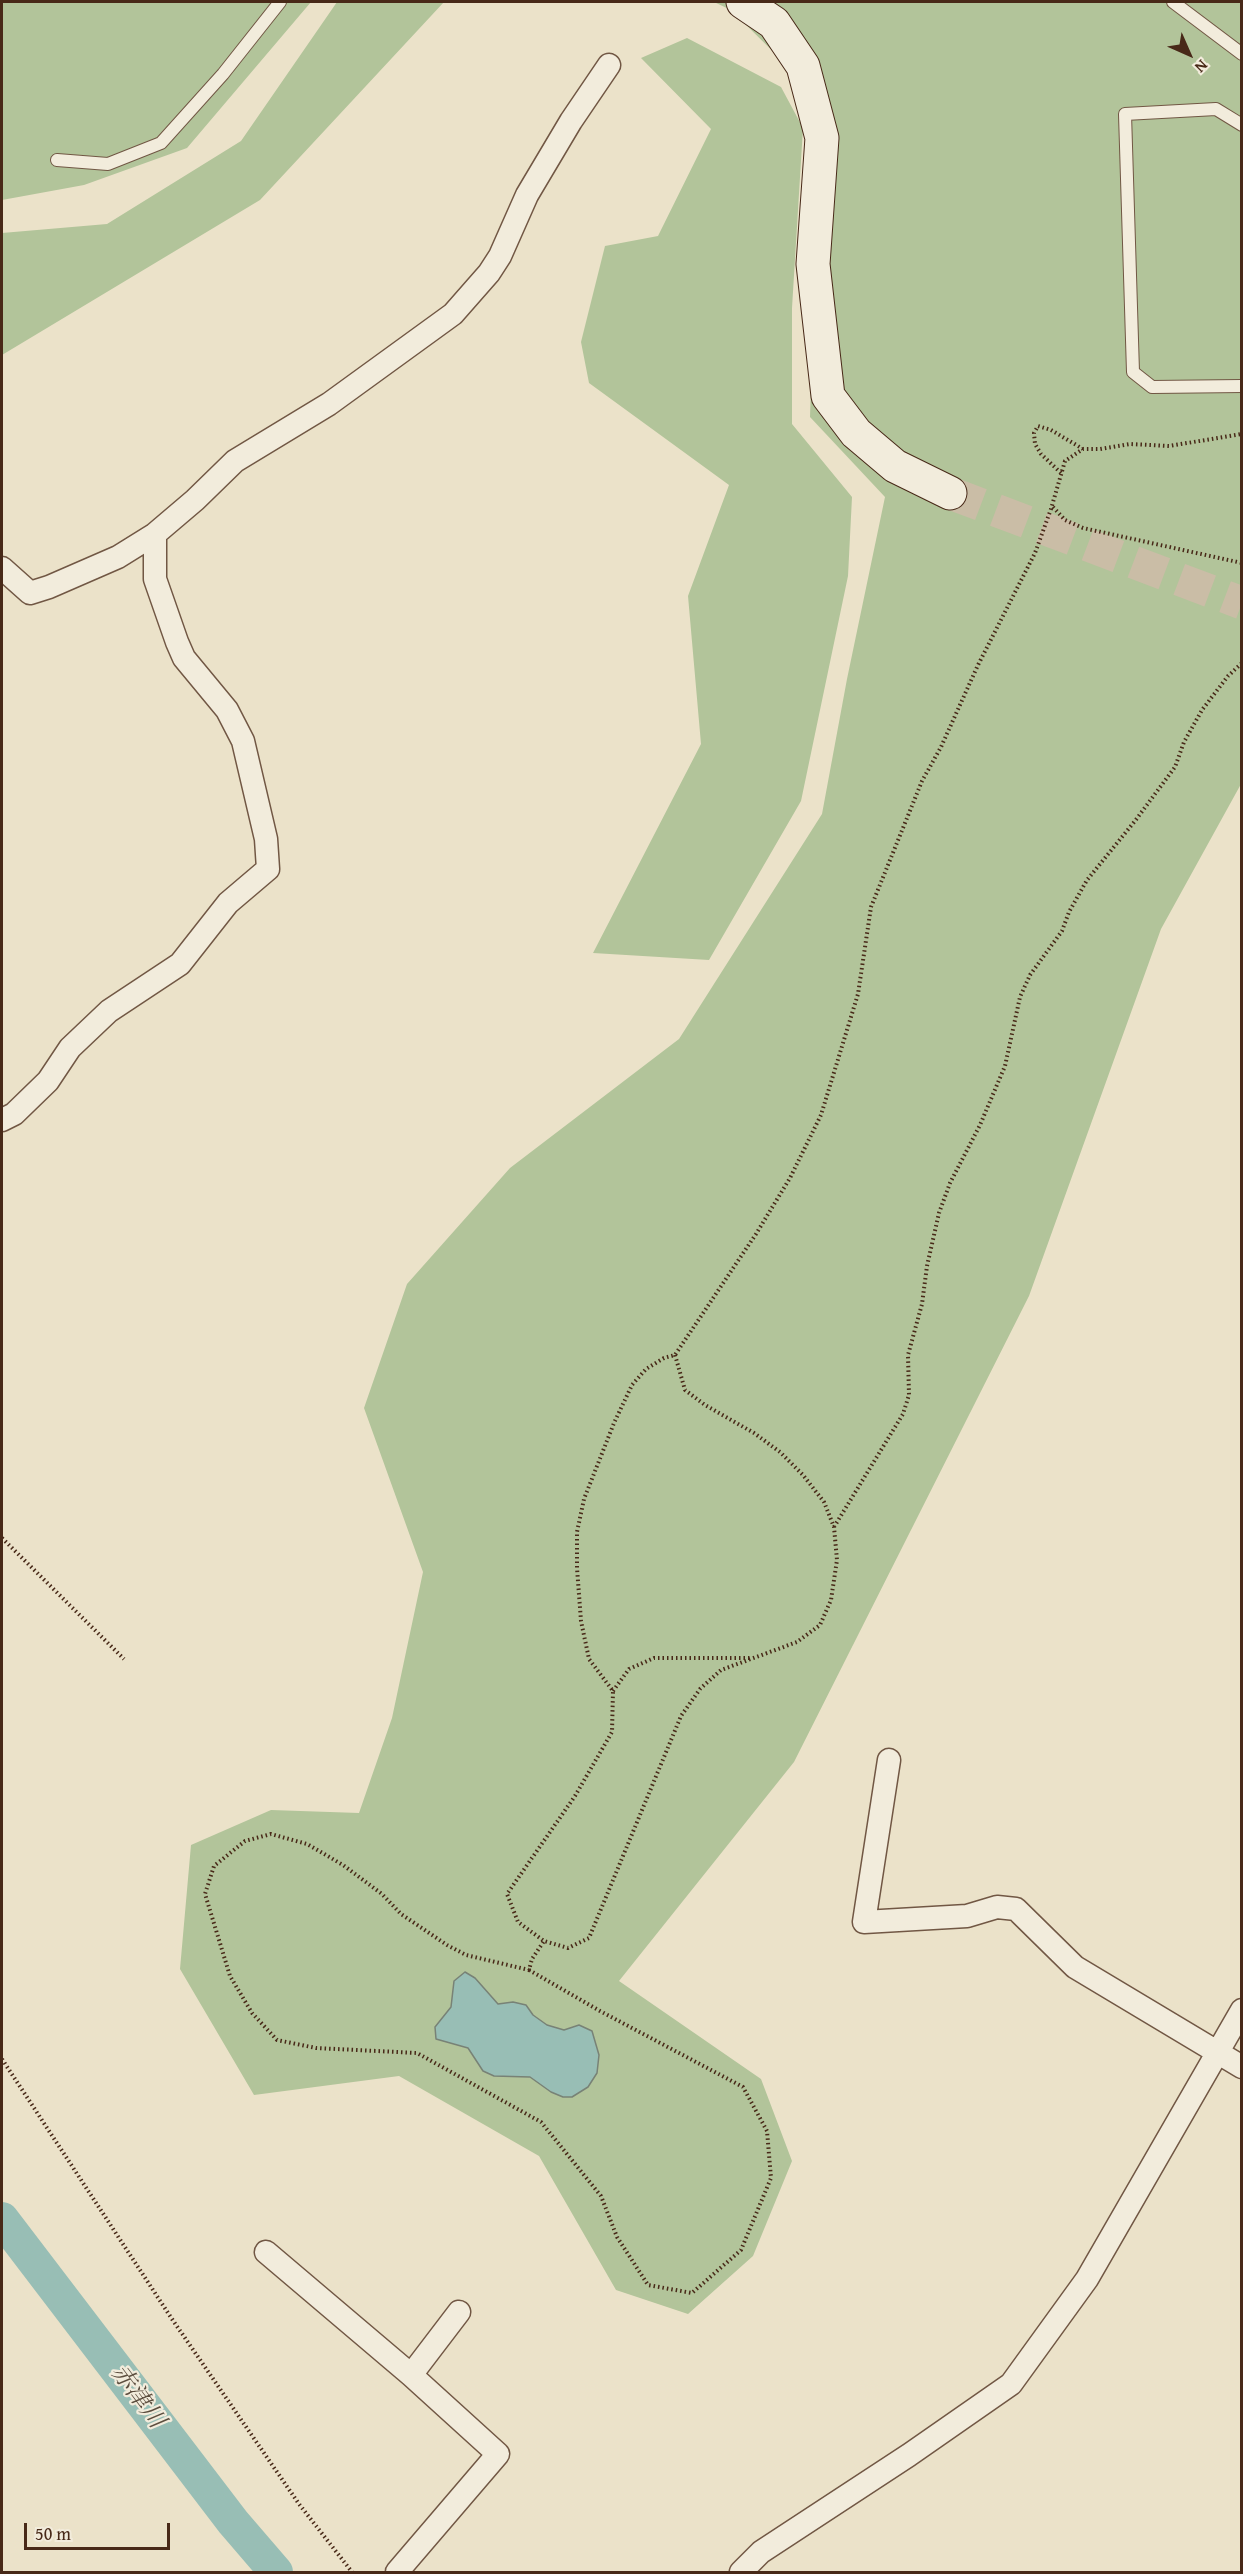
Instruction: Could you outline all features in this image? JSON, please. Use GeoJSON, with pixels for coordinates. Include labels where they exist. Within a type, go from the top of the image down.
{"type":"FeatureCollection","features":[{"type":"Feature","properties":{"kind":"street"},"geometry":{"type":"LineString","coordinates":[[748,3],[774,22],[803,66],[822,138],[813,264],[828,396],[856,433],[896,466],[950,493]]}},
{"type":"Feature","properties":{"kind":"street"},"geometry":{"type":"LineString","coordinates":[[2,568],[30,593],[118,557],[155,534],[236,461],[329,404],[453,314],[489,273],[500,256],[528,195],[566,134],[571,121],[609,65]]}},
{"type":"Feature","properties":{"kind":"street"},"geometry":{"type":"LineString","coordinates":[[2,1120],[14,1114],[39,1089],[70,1048],[109,1011],[180,964],[228,903],[268,869],[266,839],[243,741],[227,710],[184,658],[177,642],[155,579],[155,534]]}},
{"type":"Feature","properties":{"kind":"street"},"geometry":{"type":"LineString","coordinates":[[889,1760],[864,1922],[967,1916],[997,1907],[1016,1909],[1075,1967],[1242,2067]]}},
{"type":"Feature","properties":{"kind":"street"},"geometry":{"type":"LineString","coordinates":[[741,2572],[761,2552],[909,2455],[1011,2384],[1087,2279],[1242,2010]]}},
{"type":"Feature","properties":{"kind":"street"},"geometry":{"type":"LineString","coordinates":[[266,2252],[411,2375],[498,2454],[397,2572]]}},
{"type":"Feature","properties":{"kind":"street"},"geometry":{"type":"LineString","coordinates":[[411,2375],[459,2312]]}},
{"type":"Feature","properties":{"kind":"lane"},"geometry":{"type":"LineString","coordinates":[[57,160],[108,164],[161,143],[223,74],[280,2]]}},
{"type":"Feature","properties":{"kind":"lane"},"geometry":{"type":"LineString","coordinates":[[1173,2],[1242,54]]}},
{"type":"Feature","properties":{"kind":"lane"},"geometry":{"type":"LineString","coordinates":[[1242,125],[1216,109],[1125,114],[1133,372],[1152,387],[1242,386]]}},
{"type":"Feature","properties":{"kind":"path"},"geometry":{"type":"LineString","coordinates":[[1062,473],[1041,454],[1035,444],[1034,433],[1038,426],[1051,430],[1083,449],[1130,444],[1169,446],[1242,434]]}},
{"type":"Feature","properties":{"kind":"path"},"geometry":{"type":"LineString","coordinates":[[613,1691],[589,1659],[581,1621],[577,1532],[584,1499],[632,1385],[646,1369],[663,1358],[675,1355],[756,1234],[790,1178],[821,1115],[858,994],[871,907],[922,781],[941,747],[978,665],[1035,553],[1065,461],[1083,449]]}},
{"type":"Feature","properties":{"kind":"path"},"geometry":{"type":"LineString","coordinates":[[1052,506],[1065,520],[1083,528],[1242,563]]}},
{"type":"Feature","properties":{"kind":"path"},"geometry":{"type":"LineString","coordinates":[[834,1527],[903,1414],[909,1395],[908,1355],[922,1304],[927,1266],[939,1213],[950,1183],[980,1125],[1005,1066],[1020,998],[1030,975],[1062,931],[1069,912],[1087,880],[1135,821],[1174,767],[1184,742],[1202,710],[1242,663]]}},
{"type":"Feature","properties":{"kind":"path"},"geometry":{"type":"LineString","coordinates":[[675,1355],[685,1389],[705,1405],[754,1433],[780,1452],[803,1475],[824,1502],[834,1527],[837,1560],[831,1600],[820,1625],[797,1642],[754,1658],[721,1670],[700,1689],[681,1716],[589,1938],[568,1948],[544,1941],[518,1922],[507,1894],[575,1796],[612,1732],[613,1691],[629,1669],[654,1658],[746,1656],[754,1658]]}},
{"type":"Feature","properties":{"kind":"path"},"geometry":{"type":"LineString","coordinates":[[2,1538],[124,1659]]}},
{"type":"Feature","properties":{"kind":"path"},"geometry":{"type":"LineString","coordinates":[[271,1834],[307,1844],[343,1865],[382,1894],[401,1914],[447,1946],[466,1954],[529,1970],[600,2011],[743,2087],[767,2131],[771,2178],[741,2250],[692,2293],[648,2285],[618,2237],[601,2196],[541,2122],[417,2053],[316,2048],[277,2040],[252,2013],[230,1976],[205,1894],[214,1866],[245,1841],[271,1834]]}},
{"type":"Feature","properties":{"kind":"path"},"geometry":{"type":"LineString","coordinates":[[529,1970],[532,1959],[544,1941]]}},
{"type":"Feature","properties":{"kind":"path"},"geometry":{"type":"LineString","coordinates":[[2,2059],[179,2329],[299,2504],[352,2572]]}},
{"type":"Feature","properties":{"kind":"green space"},"geometry":{"type":"Polygon","coordinates":[[[2,2],[311,2],[187,148],[84,185],[2,200],[2,2]]]}},
{"type":"Feature","properties":{"kind":"green space"},"geometry":{"type":"Polygon","coordinates":[[[337,2],[444,2],[260,200],[2,355],[2,233],[107,224],[241,141],[337,2]]]}},
{"type":"Feature","properties":{"kind":"green space"},"geometry":{"type":"Polygon","coordinates":[[[714,2],[1241,2],[1241,784],[1161,929],[1029,1296],[794,1762],[619,1981],[761,2079],[792,2161],[753,2256],[688,2314],[616,2290],[539,2156],[399,2076],[254,2095],[180,1969],[191,1845],[271,1810],[359,1813],[392,1718],[423,1572],[364,1408],[407,1284],[510,1168],[679,1039],[822,814],[885,497],[810,417],[820,98],[731,10],[714,2]]]}},
{"type":"Feature","properties":{"kind":"green space"},"geometry":{"type":"Polygon","coordinates":[[[687,38],[781,87],[803,128],[792,308],[792,424],[852,497],[848,576],[801,801],[709,960],[593,953],[701,744],[688,596],[729,485],[589,383],[581,342],[605,246],[658,236],[711,129],[641,58],[687,38]]]}},
{"type":"Feature","properties":{"kind":"water"},"geometry":{"type":"Polygon","coordinates":[[[465,1972],[475,1978],[498,2004],[513,2002],[526,2005],[533,2015],[547,2025],[564,2030],[579,2025],[592,2031],[599,2055],[597,2073],[588,2087],[572,2097],[563,2097],[551,2092],[530,2077],[494,2076],[483,2071],[468,2048],[436,2039],[435,2027],[451,2007],[454,1981],[465,1972]]]}},
{"type":"Feature","properties":{"kind":"waterway","name":"赤津川"},"geometry":{"type":"LineString","coordinates":[[2,2219],[233,2522],[276,2572]]}},
{"type":"Feature","properties":{"kind":"tunnel"},"geometry":{"type":"LineString","coordinates":[[950,493],[1242,603]]}}]}
